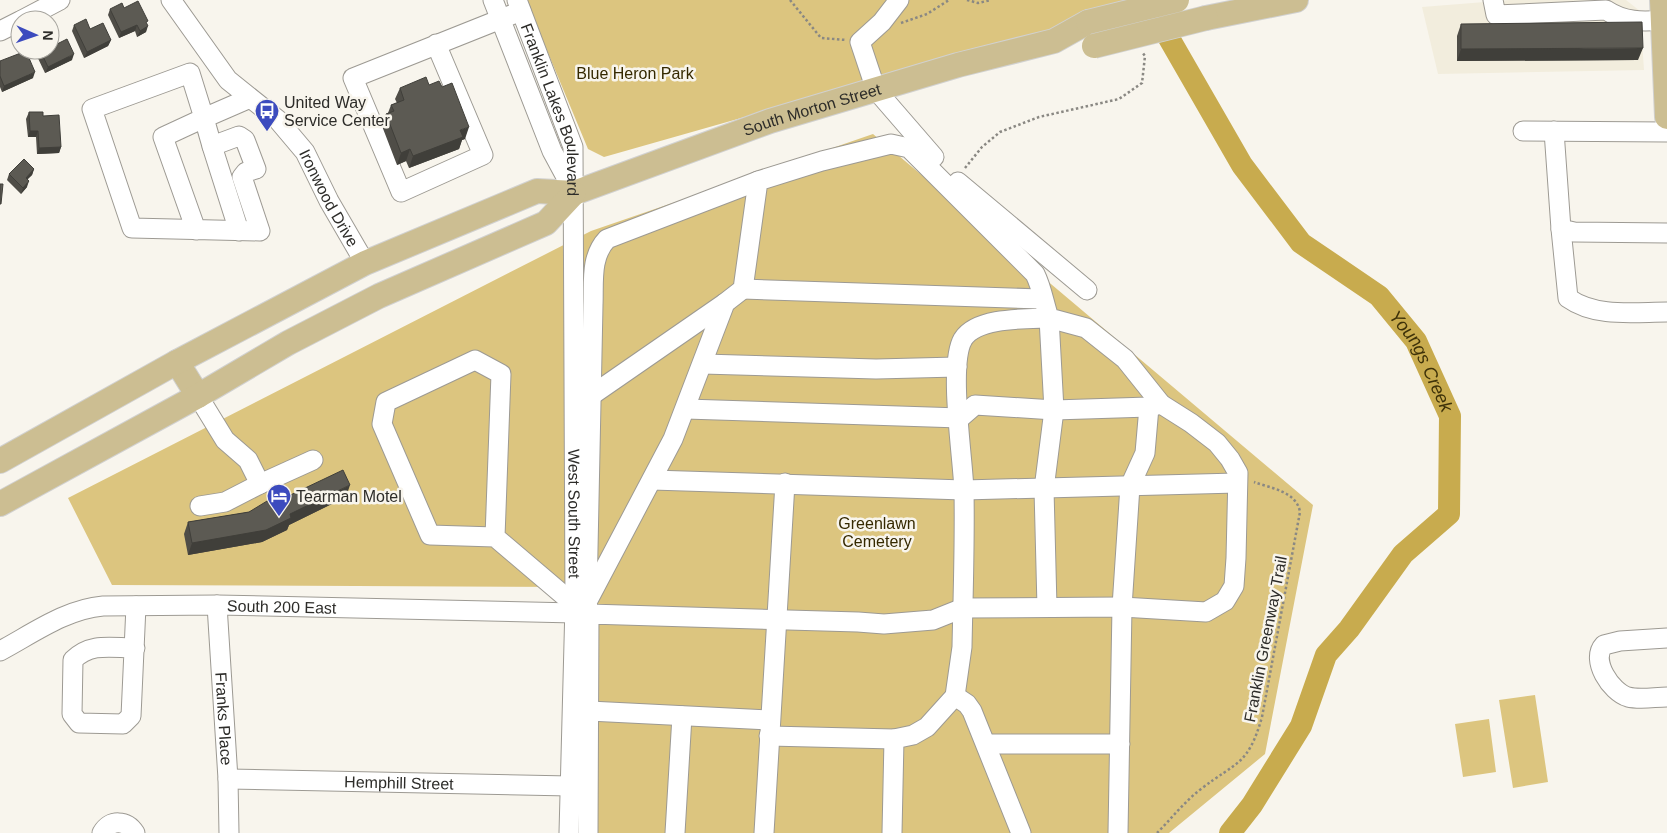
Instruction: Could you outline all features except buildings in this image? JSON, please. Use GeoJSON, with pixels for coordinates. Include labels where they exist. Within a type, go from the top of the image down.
{"type":"FeatureCollection","features":[{"type":"Feature","properties":{"kind":"main road","name":"South Morton Street"},"geometry":{"type":"LineString","coordinates":[[574,193],[727,135],[958,65],[1054,41],[1088,22],[1177,0]]}},
{"type":"Feature","properties":{"kind":"main road","name":"South Morton Street"},"geometry":{"type":"LineString","coordinates":[[1054,41],[1094,46],[1206,18],[1252,4],[1296,0]]}},
{"type":"Feature","properties":{"kind":"main road"},"geometry":{"type":"LineString","coordinates":[[1662,10],[1667,117]]}},
{"type":"Feature","properties":{"kind":"main road"},"geometry":{"type":"LineString","coordinates":[[0,461],[177,362],[365,264],[537,191],[574,193]]}},
{"type":"Feature","properties":{"kind":"main road"},"geometry":{"type":"LineString","coordinates":[[0,504],[198,396],[288,343],[378,296],[546,223],[574,193]]}},
{"type":"Feature","properties":{"kind":"main road"},"geometry":{"type":"LineString","coordinates":[[177,362],[198,396]]}},
{"type":"Feature","properties":{"kind":"street"},"geometry":{"type":"LineString","coordinates":[[41,10],[60,0]]}},
{"type":"Feature","properties":{"kind":"street","name":"Ironwood Drive"},"geometry":{"type":"LineString","coordinates":[[171,0],[228,80],[278,120],[305,152],[329,201],[365,264]]}},
{"type":"Feature","properties":{"kind":"street","name":"Franklin Lakes Boulevard"},"geometry":{"type":"LineString","coordinates":[[494,0],[552,151],[574,193]]}},
{"type":"Feature","properties":{"kind":"street"},"geometry":{"type":"LineString","coordinates":[[900,0],[882,22],[860,42],[876,90],[956,179],[1088,290]]}},
{"type":"Feature","properties":{"kind":"street"},"geometry":{"type":"LineString","coordinates":[[1493,0],[1496,16],[1582,6],[1606,10],[1617,17],[1640,22],[1662,10]]}},
{"type":"Feature","properties":{"kind":"street"},"geometry":{"type":"LineString","coordinates":[[436,44],[483,155],[401,192],[353,78],[436,44],[502,18],[519,6]]}},
{"type":"Feature","properties":{"kind":"street","name":"Franklin Lakes Boulevard"},"geometry":{"type":"LineString","coordinates":[[519,6],[573,148],[574,193]]}},
{"type":"Feature","properties":{"kind":"street"},"geometry":{"type":"LineString","coordinates":[[212,146],[239,136],[245,140],[256,169],[246,172],[242,177],[260,232],[132,228],[92,109],[190,73],[212,146],[239,231]]}},
{"type":"Feature","properties":{"kind":"street"},"geometry":{"type":"LineString","coordinates":[[529,89],[548,82]]}},
{"type":"Feature","properties":{"kind":"street"},"geometry":{"type":"LineString","coordinates":[[196,230],[162,137],[250,98]]}},
{"type":"Feature","properties":{"kind":"street"},"geometry":{"type":"LineString","coordinates":[[1523,131],[1667,132]]}},
{"type":"Feature","properties":{"kind":"street"},"geometry":{"type":"LineString","coordinates":[[1554,131],[1560,229],[1568,298],[1576,304],[1597,310],[1667,312]]}},
{"type":"Feature","properties":{"kind":"street"},"geometry":{"type":"LineString","coordinates":[[588,833],[589,712],[581,608],[592,395],[594,265],[599,248],[607,239],[758,181],[822,161],[891,144],[904,145],[1035,274],[1042,287],[1042,299],[1049,318],[1054,410],[1044,489],[1047,607]]}},
{"type":"Feature","properties":{"kind":"street"},"geometry":{"type":"LineString","coordinates":[[743,289],[758,181]]}},
{"type":"Feature","properties":{"kind":"street","name":"West South Street"},"geometry":{"type":"LineString","coordinates":[[569,833],[570,786],[581,608],[574,193]]}},
{"type":"Feature","properties":{"kind":"street"},"geometry":{"type":"LineString","coordinates":[[1560,229],[1582,232],[1667,233]]}},
{"type":"Feature","properties":{"kind":"street"},"geometry":{"type":"LineString","coordinates":[[592,395],[743,289],[1042,299]]}},
{"type":"Feature","properties":{"kind":"street"},"geometry":{"type":"LineString","coordinates":[[581,608],[652,480],[686,409],[725,303]]}},
{"type":"Feature","properties":{"kind":"street"},"geometry":{"type":"LineString","coordinates":[[589,712],[682,716],[770,728],[894,739],[913,735],[927,727],[955,696],[962,655],[964,490],[957,367],[963,340],[972,330],[999,321],[1049,318],[1086,328],[1125,359],[1155,406],[1145,453],[1130,486],[1122,607],[1118,833]]}},
{"type":"Feature","properties":{"kind":"street"},"geometry":{"type":"LineString","coordinates":[[495,537],[501,374],[475,360],[386,402],[382,424],[430,534],[495,537],[581,608]]}},
{"type":"Feature","properties":{"kind":"street"},"geometry":{"type":"LineString","coordinates":[[702,364],[883,369],[957,367]]}},
{"type":"Feature","properties":{"kind":"street"},"geometry":{"type":"LineString","coordinates":[[198,396],[225,440],[248,460],[260,484]]}},
{"type":"Feature","properties":{"kind":"street"},"geometry":{"type":"LineString","coordinates":[[686,409],[960,418],[975,405],[1054,410],[1155,406],[1191,423],[1217,443],[1238,478],[1234,586],[1225,602],[1206,612],[1122,607],[963,608]]}},
{"type":"Feature","properties":{"kind":"street"},"geometry":{"type":"LineString","coordinates":[[200,506],[225,502],[313,460]]}},
{"type":"Feature","properties":{"kind":"street"},"geometry":{"type":"LineString","coordinates":[[652,480],[964,490],[1130,486],[1238,478]]}},
{"type":"Feature","properties":{"kind":"street"},"geometry":{"type":"LineString","coordinates":[[764,833],[785,483]]}},
{"type":"Feature","properties":{"kind":"street","name":"South 200 East"},"geometry":{"type":"LineString","coordinates":[[0,652],[61,618],[90,607],[217,605],[581,608],[776,620],[884,624],[933,620],[963,608]]}},
{"type":"Feature","properties":{"kind":"street","name":"Franks Place"},"geometry":{"type":"LineString","coordinates":[[217,605],[228,779],[229,833]]}},
{"type":"Feature","properties":{"kind":"street"},"geometry":{"type":"LineString","coordinates":[[135,648],[94,647],[82,651],[74,660],[72,714],[79,723],[123,724],[131,716],[135,648],[136,606]]}},
{"type":"Feature","properties":{"kind":"street"},"geometry":{"type":"LineString","coordinates":[[1667,638],[1620,641],[1604,645],[1598,653],[1601,670],[1618,692],[1628,697],[1667,697]]}},
{"type":"Feature","properties":{"kind":"street"},"geometry":{"type":"LineString","coordinates":[[955,696],[967,704],[972,711],[1021,833]]}},
{"type":"Feature","properties":{"kind":"street"},"geometry":{"type":"LineString","coordinates":[[675,833],[682,716]]}},
{"type":"Feature","properties":{"kind":"street"},"geometry":{"type":"LineString","coordinates":[[892,833],[894,739]]}},
{"type":"Feature","properties":{"kind":"street"},"geometry":{"type":"LineString","coordinates":[[986,744],[1120,744]]}},
{"type":"Feature","properties":{"kind":"street","name":"Hemphill Street"},"geometry":{"type":"LineString","coordinates":[[228,779],[570,786]]}},
{"type":"Feature","properties":{"kind":"street"},"geometry":{"type":"LineString","coordinates":[[102,833],[108,825],[120,822],[130,826],[135,833]]}},
{"type":"Feature","properties":{"kind":"path"},"geometry":{"type":"LineString","coordinates":[[967,0],[978,3],[991,0]]}},
{"type":"Feature","properties":{"kind":"path"},"geometry":{"type":"LineString","coordinates":[[956,179],[982,147],[1000,132],[1039,117],[1119,99],[1142,83],[1145,56],[1140,48]]}},
{"type":"Feature","properties":{"kind":"path","name":"Franklin Greenway Trail"},"geometry":{"type":"LineString","coordinates":[[1157,833],[1201,789],[1233,768],[1244,758],[1257,736],[1267,699],[1300,512],[1298,503],[1292,497],[1238,478]]}},
{"type":"Feature","properties":{"kind":"shaded area"},"geometry":{"type":"Polygon","coordinates":[[[1510,0],[1626,0],[1640,11],[1644,70],[1438,74],[1422,7],[1510,0]]]}},
{"type":"Feature","properties":{"kind":"green space","name":"Blue Heron Park"},"geometry":{"type":"Polygon","coordinates":[[[526,0],[1157,0],[604,157],[588,149],[526,0]]]}},
{"type":"Feature","properties":{"kind":"green space","name":"Greenlawn Cemetery"},"geometry":{"type":"Polygon","coordinates":[[[873,134],[1313,505],[1265,754],[1169,833],[580,833],[581,587],[112,585],[68,498],[591,231],[873,134]]]}},
{"type":"Feature","properties":{"kind":"green space"},"geometry":{"type":"Polygon","coordinates":[[[1535,695],[1548,782],[1513,788],[1499,700],[1535,695]]]}},
{"type":"Feature","properties":{"kind":"green space"},"geometry":{"type":"Polygon","coordinates":[[[1489,719],[1496,772],[1463,777],[1455,724],[1489,719]]]}},
{"type":"Feature","properties":{"kind":"waterway","name":"Youngs Creek"},"geometry":{"type":"LineString","coordinates":[[1147,0],[1242,165],[1301,243],[1379,296],[1416,341],[1450,416],[1449,514],[1403,554],[1349,629],[1326,655],[1301,726],[1252,805],[1230,833]]}},
{"type":"Feature","properties":{"kind":"place","name":"United Way Service Center"},"geometry":{"type":"Point","coordinates":[267,132]}},
{"type":"Feature","properties":{"kind":"place","name":"Tearman Motel"},"geometry":{"type":"Point","coordinates":[279,517]}}]}
